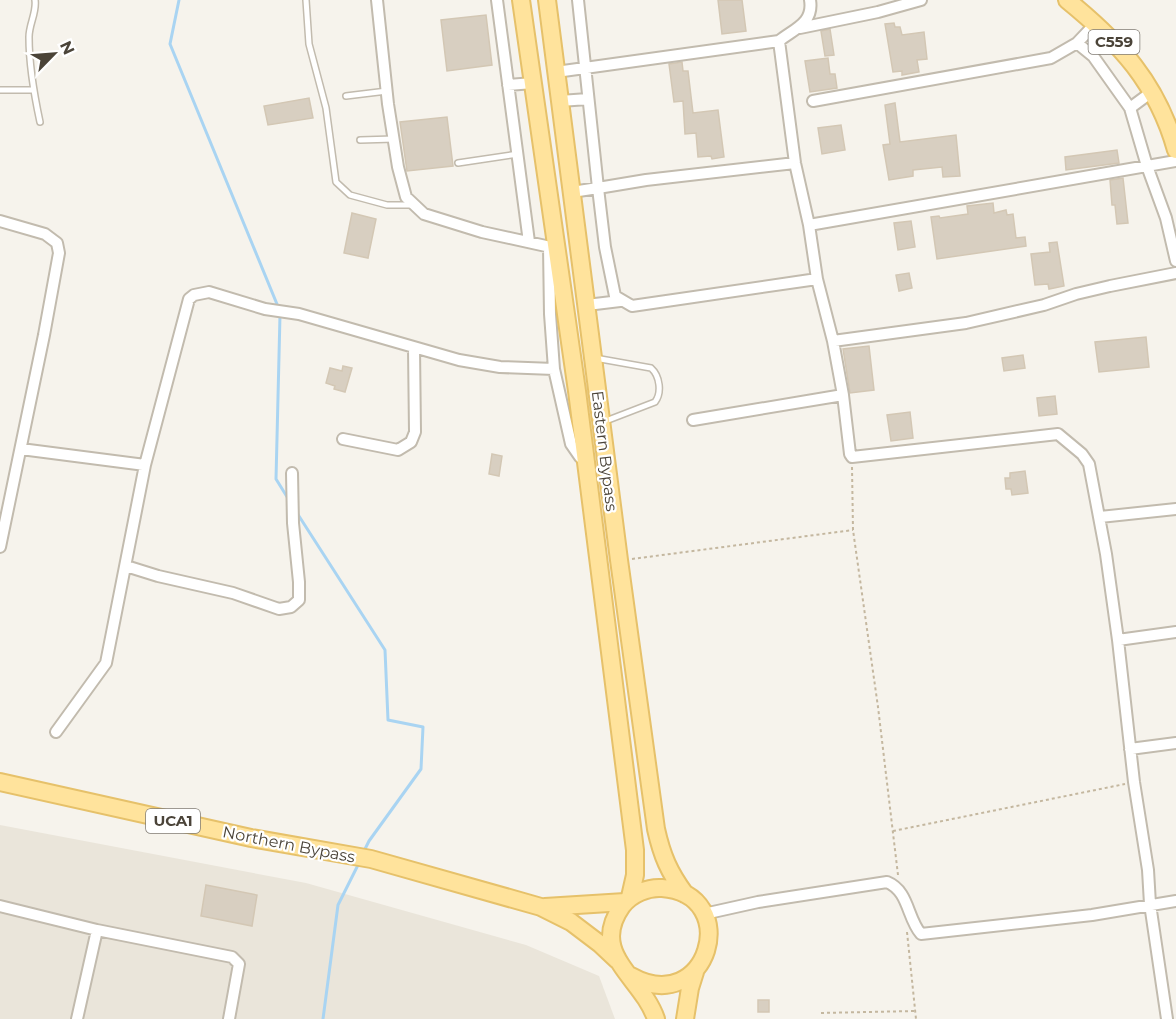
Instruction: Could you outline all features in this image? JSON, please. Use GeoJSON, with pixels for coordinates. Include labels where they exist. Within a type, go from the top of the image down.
{"type":"FeatureCollection","features":[{"type":"Feature","properties":{"kind":"main road","name":"Eastern Bypass"},"geometry":{"type":"LineString","coordinates":[[521,0],[553,248],[586,461],[635,850],[635,875],[628,900],[616,915],[611,930],[612,945],[617,960],[644,995],[656,1019]]}},
{"type":"Feature","properties":{"kind":"main road","name":"Eastern Bypass"},"geometry":{"type":"LineString","coordinates":[[547,0],[656,829],[671,875],[704,914]]}},
{"type":"Feature","properties":{"kind":"main road","name":"C559"},"geometry":{"type":"LineString","coordinates":[[1067,0],[1096,23],[1124,52],[1153,91],[1166,118],[1176,150]]}},
{"type":"Feature","properties":{"kind":"main road","name":"Northern Bypass"},"geometry":{"type":"LineString","coordinates":[[0,782],[251,838],[347,854],[541,907]]}},
{"type":"Feature","properties":{"kind":"main road"},"geometry":{"type":"LineString","coordinates":[[628,900],[643,891],[657,887],[686,894]]}},
{"type":"Feature","properties":{"kind":"main road","name":"UCA1"},"geometry":{"type":"LineString","coordinates":[[541,907],[628,900]]}},
{"type":"Feature","properties":{"kind":"main road","name":"UCA1"},"geometry":{"type":"LineString","coordinates":[[541,907],[571,922],[617,960]]}},
{"type":"Feature","properties":{"kind":"main road"},"geometry":{"type":"LineString","coordinates":[[685,1019],[695,972],[702,963],[710,942],[704,914]]}},
{"type":"Feature","properties":{"kind":"main road"},"geometry":{"type":"LineString","coordinates":[[631,976],[654,986],[676,983],[695,972]]}},
{"type":"Feature","properties":{"kind":"street"},"geometry":{"type":"LineString","coordinates":[[377,0],[394,139],[406,197],[424,214],[482,232],[553,248],[550,314],[554,369],[571,444],[580,457],[586,461]]}},
{"type":"Feature","properties":{"kind":"street"},"geometry":{"type":"LineString","coordinates":[[497,0],[530,243]]}},
{"type":"Feature","properties":{"kind":"street"},"geometry":{"type":"LineString","coordinates":[[578,0],[598,188],[615,296],[632,306],[817,279]]}},
{"type":"Feature","properties":{"kind":"street"},"geometry":{"type":"LineString","coordinates":[[556,72],[779,41],[807,21],[812,8],[810,0]]}},
{"type":"Feature","properties":{"kind":"street"},"geometry":{"type":"LineString","coordinates":[[800,28],[878,12],[921,0]]}},
{"type":"Feature","properties":{"kind":"street"},"geometry":{"type":"LineString","coordinates":[[813,101],[1051,58],[1077,44],[1096,23]]}},
{"type":"Feature","properties":{"kind":"street"},"geometry":{"type":"LineString","coordinates":[[779,41],[795,163],[809,225],[817,279],[833,341],[852,457],[1058,434],[1082,454],[1089,464],[1100,517],[1118,640],[1134,782],[1167,1019]]}},
{"type":"Feature","properties":{"kind":"street"},"geometry":{"type":"LineString","coordinates":[[1077,44],[1093,56],[1130,108],[1147,166],[1166,218],[1176,261]]}},
{"type":"Feature","properties":{"kind":"street"},"geometry":{"type":"LineString","coordinates":[[508,85],[533,83]]}},
{"type":"Feature","properties":{"kind":"street"},"geometry":{"type":"LineString","coordinates":[[1130,108],[1153,91]]}},
{"type":"Feature","properties":{"kind":"street"},"geometry":{"type":"LineString","coordinates":[[560,101],[588,99]]}},
{"type":"Feature","properties":{"kind":"street"},"geometry":{"type":"LineString","coordinates":[[809,225],[1176,161]]}},
{"type":"Feature","properties":{"kind":"street"},"geometry":{"type":"LineString","coordinates":[[572,192],[646,180],[795,163]]}},
{"type":"Feature","properties":{"kind":"street"},"geometry":{"type":"LineString","coordinates":[[0,221],[45,234],[57,243],[59,253],[0,547]]}},
{"type":"Feature","properties":{"kind":"street"},"geometry":{"type":"LineString","coordinates":[[833,341],[966,323],[1044,305],[1099,288],[1176,273]]}},
{"type":"Feature","properties":{"kind":"street"},"geometry":{"type":"LineString","coordinates":[[56,732],[106,663],[145,465],[189,299],[194,295],[209,292],[265,309],[299,314],[459,360],[500,367],[554,369]]}},
{"type":"Feature","properties":{"kind":"street"},"geometry":{"type":"LineString","coordinates":[[587,304],[620,301]]}},
{"type":"Feature","properties":{"kind":"street"},"geometry":{"type":"LineString","coordinates":[[343,439],[398,450],[411,442],[415,432],[414,348]]}},
{"type":"Feature","properties":{"kind":"street"},"geometry":{"type":"LineString","coordinates":[[693,420],[843,394]]}},
{"type":"Feature","properties":{"kind":"street"},"geometry":{"type":"LineString","coordinates":[[21,449],[145,465]]}},
{"type":"Feature","properties":{"kind":"street"},"geometry":{"type":"LineString","coordinates":[[126,566],[158,576],[233,593],[279,609],[291,607],[299,600],[292,473]]}},
{"type":"Feature","properties":{"kind":"street"},"geometry":{"type":"LineString","coordinates":[[1100,517],[1176,509]]}},
{"type":"Feature","properties":{"kind":"street"},"geometry":{"type":"LineString","coordinates":[[1118,640],[1176,632]]}},
{"type":"Feature","properties":{"kind":"street"},"geometry":{"type":"LineString","coordinates":[[1130,749],[1176,743]]}},
{"type":"Feature","properties":{"kind":"street"},"geometry":{"type":"LineString","coordinates":[[704,914],[758,902],[887,882],[900,890],[915,927],[921,934],[1092,915],[1176,901]]}},
{"type":"Feature","properties":{"kind":"street"},"geometry":{"type":"LineString","coordinates":[[0,906],[97,930],[232,957],[239,964],[239,972],[230,1019]]}},
{"type":"Feature","properties":{"kind":"street"},"geometry":{"type":"LineString","coordinates":[[77,1019],[97,930]]}},
{"type":"Feature","properties":{"kind":"lane"},"geometry":{"type":"LineString","coordinates":[[35,0],[36,7],[30,24],[29,39],[40,122]]}},
{"type":"Feature","properties":{"kind":"lane"},"geometry":{"type":"LineString","coordinates":[[306,0],[309,44],[326,108],[336,182],[350,195],[387,205],[412,205]]}},
{"type":"Feature","properties":{"kind":"lane"},"geometry":{"type":"LineString","coordinates":[[0,90],[34,90]]}},
{"type":"Feature","properties":{"kind":"lane"},"geometry":{"type":"LineString","coordinates":[[346,96],[387,91]]}},
{"type":"Feature","properties":{"kind":"lane"},"geometry":{"type":"LineString","coordinates":[[360,140],[394,139]]}},
{"type":"Feature","properties":{"kind":"lane"},"geometry":{"type":"LineString","coordinates":[[458,163],[518,154]]}},
{"type":"Feature","properties":{"kind":"lane"},"geometry":{"type":"LineString","coordinates":[[594,358],[651,368],[656,372],[659,389],[659,396],[655,402],[602,422]]}},
{"type":"Feature","properties":{"kind":"path"},"geometry":{"type":"LineString","coordinates":[[852,457],[853,530],[900,890]]}},
{"type":"Feature","properties":{"kind":"path"},"geometry":{"type":"LineString","coordinates":[[619,561],[853,530]]}},
{"type":"Feature","properties":{"kind":"path"},"geometry":{"type":"LineString","coordinates":[[893,831],[1134,782]]}},
{"type":"Feature","properties":{"kind":"path"},"geometry":{"type":"LineString","coordinates":[[907,924],[907,947],[916,1019]]}},
{"type":"Feature","properties":{"kind":"path"},"geometry":{"type":"LineString","coordinates":[[821,1013],[915,1011]]}},
{"type":"Feature","properties":{"kind":"shaded area"},"geometry":{"type":"Polygon","coordinates":[[[0,825],[306,883],[526,945],[599,976],[615,1019],[0,1019],[0,825]]]}},
{"type":"Feature","properties":{"kind":"building"},"geometry":{"type":"Polygon","coordinates":[[[718,0],[742,0],[746,31],[722,34],[718,0]]]}},
{"type":"Feature","properties":{"kind":"building"},"geometry":{"type":"Polygon","coordinates":[[[486,15],[492,65],[447,71],[441,20],[486,15]]]}},
{"type":"Feature","properties":{"kind":"building"},"geometry":{"type":"Polygon","coordinates":[[[894,23],[895,27],[900,27],[902,35],[924,32],[927,59],[917,60],[919,72],[902,75],[902,71],[893,72],[885,24],[894,23]]]}},
{"type":"Feature","properties":{"kind":"building"},"geometry":{"type":"Polygon","coordinates":[[[830,29],[834,55],[825,56],[821,31],[830,29]]]}},
{"type":"Feature","properties":{"kind":"building"},"geometry":{"type":"Polygon","coordinates":[[[828,58],[830,74],[835,74],[837,88],[810,92],[805,61],[828,58]]]}},
{"type":"Feature","properties":{"kind":"building"},"geometry":{"type":"Polygon","coordinates":[[[682,62],[683,71],[688,71],[693,113],[718,110],[724,157],[712,159],[711,156],[698,157],[696,133],[685,134],[683,101],[674,102],[669,64],[682,62]]]}},
{"type":"Feature","properties":{"kind":"building"},"geometry":{"type":"Polygon","coordinates":[[[309,98],[313,118],[268,125],[264,106],[309,98]]]}},
{"type":"Feature","properties":{"kind":"building"},"geometry":{"type":"Polygon","coordinates":[[[895,103],[900,142],[956,135],[960,176],[943,177],[942,167],[913,170],[913,176],[889,180],[883,145],[890,144],[885,105],[895,103]]]}},
{"type":"Feature","properties":{"kind":"building"},"geometry":{"type":"Polygon","coordinates":[[[447,117],[453,166],[407,171],[400,122],[447,117]]]}},
{"type":"Feature","properties":{"kind":"building"},"geometry":{"type":"Polygon","coordinates":[[[841,125],[845,150],[822,154],[818,128],[841,125]]]}},
{"type":"Feature","properties":{"kind":"building"},"geometry":{"type":"Polygon","coordinates":[[[1117,150],[1119,163],[1066,170],[1065,157],[1117,150]]]}},
{"type":"Feature","properties":{"kind":"building"},"geometry":{"type":"Polygon","coordinates":[[[1123,178],[1128,223],[1117,224],[1115,205],[1112,205],[1110,180],[1123,178]]]}},
{"type":"Feature","properties":{"kind":"building"},"geometry":{"type":"Polygon","coordinates":[[[993,203],[994,213],[1006,210],[1007,215],[1013,214],[1016,238],[1025,237],[1026,246],[937,259],[931,217],[968,214],[967,206],[993,203]]]}},
{"type":"Feature","properties":{"kind":"building"},"geometry":{"type":"Polygon","coordinates":[[[352,213],[376,219],[368,258],[344,253],[352,213]]]}},
{"type":"Feature","properties":{"kind":"building"},"geometry":{"type":"Polygon","coordinates":[[[911,221],[915,247],[898,250],[894,223],[911,221]]]}},
{"type":"Feature","properties":{"kind":"building"},"geometry":{"type":"Polygon","coordinates":[[[1057,242],[1064,286],[1049,289],[1048,284],[1035,285],[1031,254],[1050,252],[1049,243],[1057,242]]]}},
{"type":"Feature","properties":{"kind":"building"},"geometry":{"type":"Polygon","coordinates":[[[909,273],[912,288],[899,291],[896,275],[909,273]]]}},
{"type":"Feature","properties":{"kind":"building"},"geometry":{"type":"Polygon","coordinates":[[[1146,337],[1149,367],[1099,372],[1095,342],[1146,337]]]}},
{"type":"Feature","properties":{"kind":"building"},"geometry":{"type":"Polygon","coordinates":[[[869,346],[874,390],[850,393],[843,349],[869,346]]]}},
{"type":"Feature","properties":{"kind":"building"},"geometry":{"type":"Polygon","coordinates":[[[1023,355],[1025,368],[1004,371],[1002,358],[1023,355]]]}},
{"type":"Feature","properties":{"kind":"building"},"geometry":{"type":"Polygon","coordinates":[[[343,366],[352,368],[345,392],[334,389],[335,386],[326,383],[330,368],[342,371],[343,366]]]}},
{"type":"Feature","properties":{"kind":"building"},"geometry":{"type":"Polygon","coordinates":[[[1055,396],[1057,414],[1039,416],[1037,398],[1055,396]]]}},
{"type":"Feature","properties":{"kind":"building"},"geometry":{"type":"Polygon","coordinates":[[[910,412],[913,438],[891,441],[887,415],[910,412]]]}},
{"type":"Feature","properties":{"kind":"building"},"geometry":{"type":"Polygon","coordinates":[[[492,454],[502,456],[499,476],[489,474],[492,454]]]}},
{"type":"Feature","properties":{"kind":"building"},"geometry":{"type":"Polygon","coordinates":[[[1025,471],[1028,493],[1012,495],[1011,489],[1006,489],[1005,478],[1010,478],[1010,473],[1025,471]]]}},
{"type":"Feature","properties":{"kind":"building"},"geometry":{"type":"Polygon","coordinates":[[[206,885],[257,895],[252,926],[201,916],[206,885]]]}},
{"type":"Feature","properties":{"kind":"building"},"geometry":{"type":"Polygon","coordinates":[[[758,1000],[769,1000],[769,1012],[758,1012],[758,1000]]]}},
{"type":"Feature","properties":{"kind":"waterway"},"geometry":{"type":"LineString","coordinates":[[179,0],[170,44],[279,309]]}},
{"type":"Feature","properties":{"kind":"waterway"},"geometry":{"type":"LineString","coordinates":[[280,315],[276,479],[289,500]]}},
{"type":"Feature","properties":{"kind":"waterway"},"geometry":{"type":"LineString","coordinates":[[297,513],[385,650],[388,720],[423,727],[421,769],[364,851]]}},
{"type":"Feature","properties":{"kind":"waterway"},"geometry":{"type":"LineString","coordinates":[[323,1019],[338,905],[359,863]]}}]}
